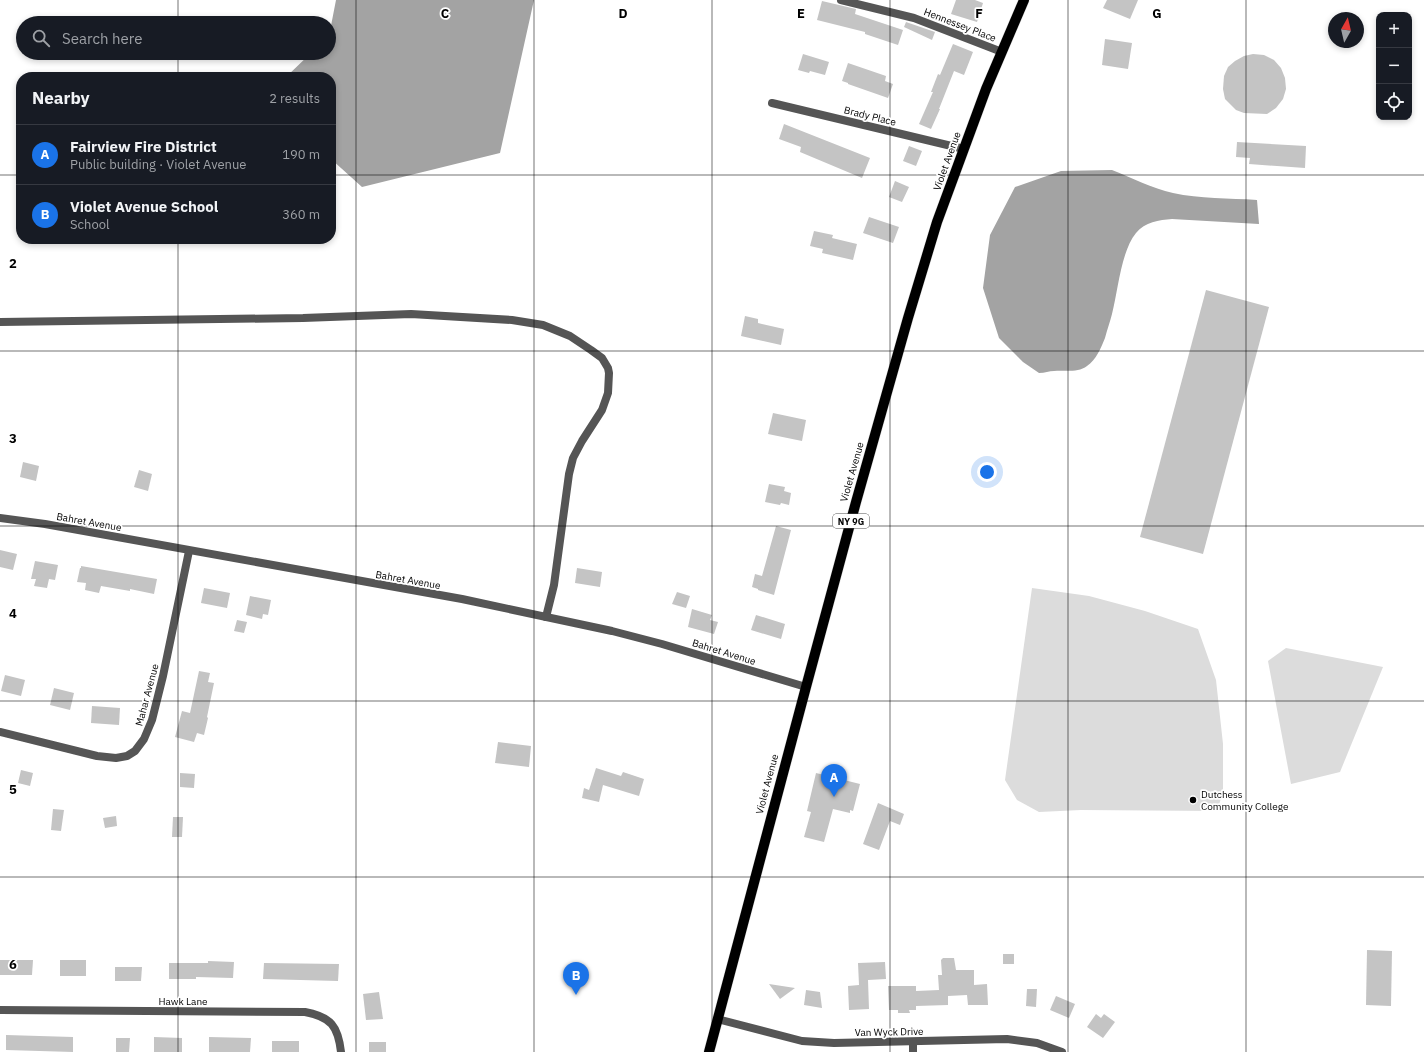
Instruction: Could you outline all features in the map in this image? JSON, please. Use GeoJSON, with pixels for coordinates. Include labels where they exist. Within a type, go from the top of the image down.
{"type":"FeatureCollection","features":[{"type":"Feature","properties":{"kind":"main road","name":"Violet Avenue"},"geometry":{"type":"LineString","coordinates":[[709,1052],[806,687],[908,318],[937,222],[986,89],[1024,0]]}},
{"type":"Feature","properties":{"kind":"street","name":"Hennessey Place"},"geometry":{"type":"LineString","coordinates":[[841,0],[914,18],[1002,52]]}},
{"type":"Feature","properties":{"kind":"street","name":"Brady Place"},"geometry":{"type":"LineString","coordinates":[[772,103],[964,149]]}},
{"type":"Feature","properties":{"kind":"street"},"geometry":{"type":"LineString","coordinates":[[0,322],[303,318],[411,314],[512,320],[543,325],[570,336],[602,358],[608,368],[609,373],[608,393],[602,410],[573,458],[569,474],[554,585],[546,617]]}},
{"type":"Feature","properties":{"kind":"street","name":"Bahret Avenue"},"geometry":{"type":"LineString","coordinates":[[0,518],[45,524],[462,600],[546,617],[612,631],[662,644],[806,687]]}},
{"type":"Feature","properties":{"kind":"street","name":"Mahar Avenue"},"geometry":{"type":"LineString","coordinates":[[0,732],[97,756],[116,758],[127,756],[135,751],[144,739],[152,720],[163,676],[189,551]]}},
{"type":"Feature","properties":{"kind":"street","name":"Hawk Lane"},"geometry":{"type":"LineString","coordinates":[[0,1010],[305,1012],[320,1015],[329,1021],[336,1030],[340,1042],[341,1052]]}},
{"type":"Feature","properties":{"kind":"street","name":"Van Wyck Drive"},"geometry":{"type":"LineString","coordinates":[[717,1019],[802,1041],[834,1044],[1007,1039],[1037,1043],[1062,1052]]}},
{"type":"Feature","properties":{"kind":"street"},"geometry":{"type":"LineString","coordinates":[[913,1042],[913,1052]]}},
{"type":"Feature","properties":{"kind":"shaded area"},"geometry":{"type":"Polygon","coordinates":[[[336,0],[534,0],[500,153],[362,187],[336,164],[336,72],[291,72],[304,60],[336,60],[336,16],[333,16],[336,0]]]}},
{"type":"Feature","properties":{"kind":"shaded area"},"geometry":{"type":"Polygon","coordinates":[[[1112,170],[1150,186],[1173,193],[1204,197],[1257,200],[1259,224],[1172,219],[1157,221],[1144,226],[1136,233],[1131,241],[1123,260],[1114,305],[1105,338],[1096,357],[1087,366],[1080,370],[1039,373],[1023,362],[999,338],[983,288],[990,235],[1015,187],[1061,171],[1112,170]]]}},
{"type":"Feature","properties":{"kind":"shaded area"},"geometry":{"type":"Polygon","coordinates":[[[1032,588],[1089,596],[1145,611],[1198,629],[1216,680],[1223,744],[1223,792],[1217,811],[1081,810],[1039,812],[1017,800],[1005,780],[1032,588]]]}},
{"type":"Feature","properties":{"kind":"shaded area"},"geometry":{"type":"Polygon","coordinates":[[[1286,648],[1383,667],[1340,772],[1291,784],[1268,661],[1286,648]]]}},
{"type":"Feature","properties":{"kind":"building"},"geometry":{"type":"Polygon","coordinates":[[[956,0],[975,0],[983,3],[977,22],[951,14],[956,0]]]}},
{"type":"Feature","properties":{"kind":"building"},"geometry":{"type":"Polygon","coordinates":[[[1107,0],[1138,0],[1130,19],[1103,8],[1107,0]]]}},
{"type":"Feature","properties":{"kind":"building"},"geometry":{"type":"Polygon","coordinates":[[[822,1],[856,9],[855,14],[903,30],[898,45],[865,34],[865,32],[817,20],[822,1]]]}},
{"type":"Feature","properties":{"kind":"building"},"geometry":{"type":"Polygon","coordinates":[[[906,22],[935,32],[932,40],[904,27],[906,22]]]}},
{"type":"Feature","properties":{"kind":"building"},"geometry":{"type":"Polygon","coordinates":[[[1105,39],[1132,43],[1128,69],[1102,65],[1105,39]]]}},
{"type":"Feature","properties":{"kind":"building"},"geometry":{"type":"Polygon","coordinates":[[[953,44],[973,52],[964,75],[954,71],[931,129],[919,124],[933,92],[931,92],[938,74],[940,75],[953,44]]]}},
{"type":"Feature","properties":{"kind":"building"},"geometry":{"type":"Polygon","coordinates":[[[803,54],[829,62],[825,75],[810,71],[809,73],[798,70],[803,54]]]}},
{"type":"Feature","properties":{"kind":"building"},"geometry":{"type":"Polygon","coordinates":[[[1253,54],[1264,55],[1274,60],[1281,68],[1285,78],[1286,89],[1283,99],[1276,108],[1267,114],[1244,113],[1236,110],[1225,99],[1223,89],[1224,76],[1228,67],[1244,56],[1253,54]]]}},
{"type":"Feature","properties":{"kind":"building"},"geometry":{"type":"Polygon","coordinates":[[[848,63],[886,76],[885,81],[893,84],[888,98],[842,81],[848,63]]]}},
{"type":"Feature","properties":{"kind":"building"},"geometry":{"type":"Polygon","coordinates":[[[784,124],[870,158],[862,178],[800,152],[801,147],[779,139],[784,124]]]}},
{"type":"Feature","properties":{"kind":"building"},"geometry":{"type":"Polygon","coordinates":[[[1237,142],[1306,146],[1305,168],[1249,164],[1250,158],[1236,157],[1237,142]]]}},
{"type":"Feature","properties":{"kind":"building"},"geometry":{"type":"Polygon","coordinates":[[[909,146],[922,151],[916,166],[903,161],[909,146]]]}},
{"type":"Feature","properties":{"kind":"building"},"geometry":{"type":"Polygon","coordinates":[[[895,181],[909,187],[902,202],[889,197],[895,181]]]}},
{"type":"Feature","properties":{"kind":"building"},"geometry":{"type":"Polygon","coordinates":[[[869,217],[899,227],[893,243],[863,233],[869,217]]]}},
{"type":"Feature","properties":{"kind":"building"},"geometry":{"type":"Polygon","coordinates":[[[814,231],[833,235],[832,238],[857,244],[853,260],[822,253],[823,249],[810,246],[814,231]]]}},
{"type":"Feature","properties":{"kind":"building"},"geometry":{"type":"Polygon","coordinates":[[[1206,290],[1269,307],[1203,554],[1140,537],[1206,290]]]}},
{"type":"Feature","properties":{"kind":"building"},"geometry":{"type":"Polygon","coordinates":[[[745,316],[758,319],[758,323],[784,329],[781,345],[741,336],[745,316]]]}},
{"type":"Feature","properties":{"kind":"building"},"geometry":{"type":"Polygon","coordinates":[[[773,413],[806,420],[802,441],[768,434],[773,413]]]}},
{"type":"Feature","properties":{"kind":"building"},"geometry":{"type":"Polygon","coordinates":[[[23,462],[39,466],[36,481],[20,477],[23,462]]]}},
{"type":"Feature","properties":{"kind":"building"},"geometry":{"type":"Polygon","coordinates":[[[139,470],[152,474],[148,491],[134,487],[139,470]]]}},
{"type":"Feature","properties":{"kind":"building"},"geometry":{"type":"Polygon","coordinates":[[[769,484],[785,487],[784,491],[791,493],[789,505],[765,502],[769,484]]]}},
{"type":"Feature","properties":{"kind":"building"},"geometry":{"type":"Polygon","coordinates":[[[776,526],[791,530],[774,595],[752,587],[755,574],[762,576],[776,526]]]}},
{"type":"Feature","properties":{"kind":"building"},"geometry":{"type":"Polygon","coordinates":[[[0,550],[17,554],[13,570],[0,567],[0,550]]]}},
{"type":"Feature","properties":{"kind":"building"},"geometry":{"type":"Polygon","coordinates":[[[35,561],[58,565],[55,580],[49,579],[47,588],[34,586],[36,579],[31,579],[35,561]]]}},
{"type":"Feature","properties":{"kind":"building"},"geometry":{"type":"Polygon","coordinates":[[[81,566],[157,579],[154,594],[130,589],[130,591],[101,586],[99,593],[85,590],[86,583],[77,582],[81,566]]]}},
{"type":"Feature","properties":{"kind":"building"},"geometry":{"type":"Polygon","coordinates":[[[577,568],[602,572],[600,587],[575,583],[577,568]]]}},
{"type":"Feature","properties":{"kind":"building"},"geometry":{"type":"Polygon","coordinates":[[[204,588],[230,593],[227,608],[201,603],[204,588]]]}},
{"type":"Feature","properties":{"kind":"building"},"geometry":{"type":"Polygon","coordinates":[[[677,592],[690,596],[686,608],[672,604],[677,592]]]}},
{"type":"Feature","properties":{"kind":"building"},"geometry":{"type":"Polygon","coordinates":[[[250,596],[271,600],[268,615],[263,614],[262,619],[246,615],[250,596]]]}},
{"type":"Feature","properties":{"kind":"building"},"geometry":{"type":"Polygon","coordinates":[[[692,609],[712,615],[710,620],[718,622],[714,634],[688,627],[692,609]]]}},
{"type":"Feature","properties":{"kind":"building"},"geometry":{"type":"Polygon","coordinates":[[[756,615],[785,624],[781,639],[751,630],[756,615]]]}},
{"type":"Feature","properties":{"kind":"building"},"geometry":{"type":"Polygon","coordinates":[[[237,620],[247,622],[244,633],[234,631],[237,620]]]}},
{"type":"Feature","properties":{"kind":"building"},"geometry":{"type":"Polygon","coordinates":[[[199,671],[210,673],[208,682],[214,683],[204,735],[197,733],[194,742],[175,737],[182,711],[190,713],[199,671]]]}},
{"type":"Feature","properties":{"kind":"building"},"geometry":{"type":"Polygon","coordinates":[[[5,675],[25,680],[21,696],[1,691],[5,675]]]}},
{"type":"Feature","properties":{"kind":"building"},"geometry":{"type":"Polygon","coordinates":[[[54,688],[74,693],[70,710],[50,705],[54,688]]]}},
{"type":"Feature","properties":{"kind":"building"},"geometry":{"type":"Polygon","coordinates":[[[92,706],[120,708],[119,725],[91,723],[92,706]]]}},
{"type":"Feature","properties":{"kind":"building"},"geometry":{"type":"Polygon","coordinates":[[[498,742],[531,746],[529,767],[495,763],[498,742]]]}},
{"type":"Feature","properties":{"kind":"building"},"geometry":{"type":"Polygon","coordinates":[[[596,768],[621,776],[623,772],[644,779],[639,796],[603,785],[599,802],[582,798],[584,788],[589,790],[596,768]]]}},
{"type":"Feature","properties":{"kind":"building"},"geometry":{"type":"Polygon","coordinates":[[[21,770],[33,773],[30,786],[18,783],[21,770]]]}},
{"type":"Feature","properties":{"kind":"building"},"geometry":{"type":"Polygon","coordinates":[[[180,773],[195,774],[194,788],[180,787],[180,773]]]}},
{"type":"Feature","properties":{"kind":"building"},"geometry":{"type":"Polygon","coordinates":[[[816,773],[860,784],[853,811],[850,810],[850,813],[833,809],[824,842],[804,837],[811,812],[807,811],[816,773]]]}},
{"type":"Feature","properties":{"kind":"building"},"geometry":{"type":"Polygon","coordinates":[[[878,803],[904,814],[900,825],[890,821],[879,850],[863,844],[878,803]]]}},
{"type":"Feature","properties":{"kind":"building"},"geometry":{"type":"Polygon","coordinates":[[[53,809],[64,810],[61,831],[51,830],[53,809]]]}},
{"type":"Feature","properties":{"kind":"building"},"geometry":{"type":"Polygon","coordinates":[[[116,816],[117,826],[105,828],[103,818],[116,816]]]}},
{"type":"Feature","properties":{"kind":"building"},"geometry":{"type":"Polygon","coordinates":[[[173,817],[183,817],[182,837],[172,837],[173,817]]]}},
{"type":"Feature","properties":{"kind":"building"},"geometry":{"type":"Polygon","coordinates":[[[1367,950],[1392,951],[1391,1006],[1366,1005],[1367,950]]]}},
{"type":"Feature","properties":{"kind":"building"},"geometry":{"type":"Polygon","coordinates":[[[1003,954],[1014,954],[1014,964],[1003,964],[1003,954]]]}},
{"type":"Feature","properties":{"kind":"building"},"geometry":{"type":"Polygon","coordinates":[[[943,958],[954,958],[956,970],[974,970],[974,985],[987,984],[988,1005],[968,1005],[967,995],[948,996],[948,1005],[916,1006],[916,1010],[909,1010],[910,1013],[898,1013],[898,1010],[889,1010],[888,986],[916,986],[916,991],[939,990],[938,975],[942,975],[941,960],[943,958]]]}},
{"type":"Feature","properties":{"kind":"building"},"geometry":{"type":"Polygon","coordinates":[[[0,960],[33,960],[32,975],[0,975],[0,960]]]}},
{"type":"Feature","properties":{"kind":"building"},"geometry":{"type":"Polygon","coordinates":[[[60,960],[86,960],[86,976],[60,976],[60,960]]]}},
{"type":"Feature","properties":{"kind":"building"},"geometry":{"type":"Polygon","coordinates":[[[208,961],[234,962],[233,978],[196,977],[196,979],[169,979],[169,963],[208,963],[208,961]]]}},
{"type":"Feature","properties":{"kind":"building"},"geometry":{"type":"Polygon","coordinates":[[[885,962],[886,979],[868,980],[869,1009],[849,1010],[848,986],[859,985],[858,963],[885,962]]]}},
{"type":"Feature","properties":{"kind":"building"},"geometry":{"type":"Polygon","coordinates":[[[264,963],[339,964],[338,981],[263,979],[264,963]]]}},
{"type":"Feature","properties":{"kind":"building"},"geometry":{"type":"Polygon","coordinates":[[[115,967],[142,967],[141,981],[115,981],[115,967]]]}},
{"type":"Feature","properties":{"kind":"building"},"geometry":{"type":"Polygon","coordinates":[[[769,984],[795,988],[780,999],[769,984]]]}},
{"type":"Feature","properties":{"kind":"building"},"geometry":{"type":"Polygon","coordinates":[[[1027,989],[1037,989],[1036,1007],[1026,1006],[1027,989]]]}},
{"type":"Feature","properties":{"kind":"building"},"geometry":{"type":"Polygon","coordinates":[[[806,990],[820,992],[822,1008],[804,1005],[806,990]]]}},
{"type":"Feature","properties":{"kind":"building"},"geometry":{"type":"Polygon","coordinates":[[[379,992],[383,1019],[366,1020],[363,994],[379,992]]]}},
{"type":"Feature","properties":{"kind":"building"},"geometry":{"type":"Polygon","coordinates":[[[1056,996],[1075,1004],[1069,1018],[1050,1010],[1056,996]]]}},
{"type":"Feature","properties":{"kind":"building"},"geometry":{"type":"Polygon","coordinates":[[[1096,1014],[1101,1018],[1104,1014],[1115,1022],[1103,1038],[1087,1027],[1096,1014]]]}},
{"type":"Feature","properties":{"kind":"building"},"geometry":{"type":"Polygon","coordinates":[[[6,1035],[73,1037],[73,1052],[6,1050],[6,1035]]]}},
{"type":"Feature","properties":{"kind":"building"},"geometry":{"type":"Polygon","coordinates":[[[154,1037],[182,1038],[182,1052],[154,1052],[154,1037]]]}},
{"type":"Feature","properties":{"kind":"building"},"geometry":{"type":"Polygon","coordinates":[[[209,1037],[251,1038],[250,1052],[209,1052],[209,1037]]]}},
{"type":"Feature","properties":{"kind":"building"},"geometry":{"type":"Polygon","coordinates":[[[116,1038],[130,1038],[129,1052],[116,1052],[116,1038]]]}},
{"type":"Feature","properties":{"kind":"building"},"geometry":{"type":"Polygon","coordinates":[[[272,1041],[299,1041],[299,1052],[272,1052],[272,1041]]]}},
{"type":"Feature","properties":{"kind":"building"},"geometry":{"type":"Polygon","coordinates":[[[369,1042],[386,1042],[386,1052],[369,1052],[369,1042]]]}},
{"type":"Feature","properties":{"kind":"place","name":"Fairview Fire District"},"geometry":{"type":"Point","coordinates":[834,797]}},
{"type":"Feature","properties":{"kind":"place","name":"Dutchess Community College"},"geometry":{"type":"Point","coordinates":[1193,800]}},
{"type":"Feature","properties":{"kind":"place","name":"Violet Avenue School"},"geometry":{"type":"Point","coordinates":[576,995]}}]}
